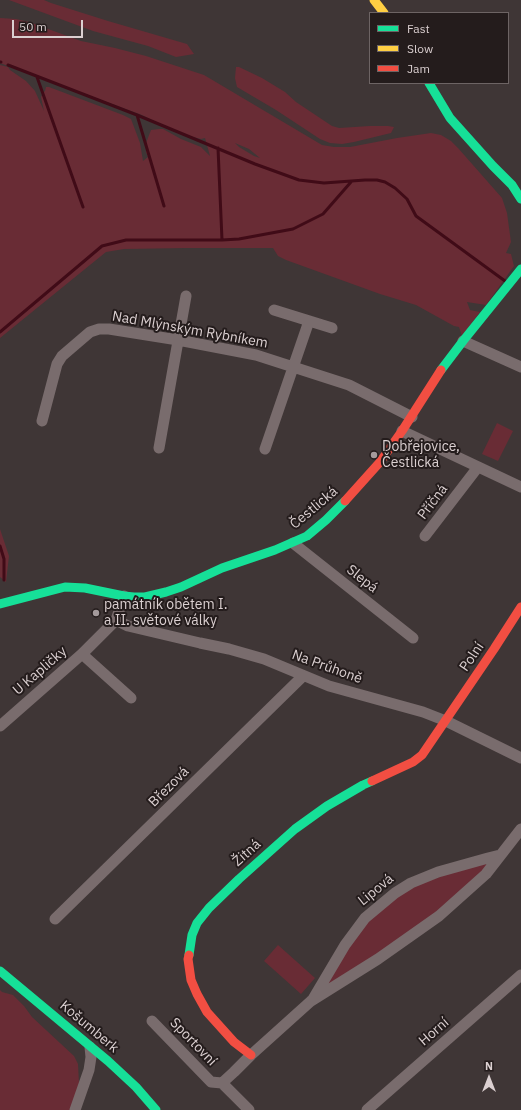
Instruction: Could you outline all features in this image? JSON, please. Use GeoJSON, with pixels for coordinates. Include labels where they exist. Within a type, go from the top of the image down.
{"type":"FeatureCollection","features":[{"type":"Feature","properties":{"kind":"street"},"geometry":{"type":"LineString","coordinates":[[374,0],[383,12]]}},
{"type":"Feature","properties":{"kind":"street"},"geometry":{"type":"LineString","coordinates":[[430,84],[450,118],[512,185],[521,199]]}},
{"type":"Feature","properties":{"kind":"street","name":"Čestlická"},"geometry":{"type":"LineString","coordinates":[[0,604],[65,587],[85,588],[124,596],[145,597],[181,587],[222,568],[275,550],[307,536],[326,520],[353,493],[380,462],[412,417],[436,377],[521,269]]}},
{"type":"Feature","properties":{"kind":"street","name":"Nad Mlýnským Rybníkem"},"geometry":{"type":"LineString","coordinates":[[159,448],[186,296]]}},
{"type":"Feature","properties":{"kind":"street"},"geometry":{"type":"LineString","coordinates":[[274,310],[332,328]]}},
{"type":"Feature","properties":{"kind":"street"},"geometry":{"type":"LineString","coordinates":[[265,449],[292,366],[309,321]]}},
{"type":"Feature","properties":{"kind":"street","name":"Nad Mlýnským Rybníkem"},"geometry":{"type":"LineString","coordinates":[[42,421],[57,364],[62,356],[90,332],[99,329],[109,329],[178,340],[256,355],[349,385],[412,417]]}},
{"type":"Feature","properties":{"kind":"street"},"geometry":{"type":"LineString","coordinates":[[463,341],[521,367]]}},
{"type":"Feature","properties":{"kind":"street"},"geometry":{"type":"LineString","coordinates":[[402,431],[521,486]]}},
{"type":"Feature","properties":{"kind":"street","name":"Příčná"},"geometry":{"type":"LineString","coordinates":[[425,536],[478,467]]}},
{"type":"Feature","properties":{"kind":"street","name":"Slepá"},"geometry":{"type":"LineString","coordinates":[[293,543],[413,638]]}},
{"type":"Feature","properties":{"kind":"street","name":"U Kapličky"},"geometry":{"type":"LineString","coordinates":[[0,726],[82,654],[116,620],[124,596]]}},
{"type":"Feature","properties":{"kind":"street","name":"Polní"},"geometry":{"type":"LineString","coordinates":[[446,721],[521,607]]}},
{"type":"Feature","properties":{"kind":"street","name":"Na Průhoně"},"geometry":{"type":"LineString","coordinates":[[116,620],[128,626],[229,649],[264,659],[329,686],[423,712],[446,721],[521,758]]}},
{"type":"Feature","properties":{"kind":"street","name":"U Kapličky"},"geometry":{"type":"LineString","coordinates":[[82,654],[131,698]]}},
{"type":"Feature","properties":{"kind":"street","name":"Březová"},"geometry":{"type":"LineString","coordinates":[[55,919],[303,676]]}},
{"type":"Feature","properties":{"kind":"street","name":"Žitná"},"geometry":{"type":"LineString","coordinates":[[251,1055],[234,1042],[208,1012],[197,994],[191,980],[188,963],[189,950],[192,935],[197,923],[209,908],[294,829],[327,806],[363,785],[413,762],[422,755],[446,721]]}},
{"type":"Feature","properties":{"kind":"street","name":"Lipová"},"geometry":{"type":"LineString","coordinates":[[222,1083],[311,1001],[374,962],[439,916],[486,874],[521,829]]}},
{"type":"Feature","properties":{"kind":"street","name":"Lipová"},"geometry":{"type":"LineString","coordinates":[[311,1001],[345,945],[365,918],[395,893],[411,882],[438,872],[500,855]]}},
{"type":"Feature","properties":{"kind":"street","name":"Košumberk"},"geometry":{"type":"LineString","coordinates":[[0,971],[108,1061],[136,1087],[156,1110]]}},
{"type":"Feature","properties":{"kind":"street","name":"Horní"},"geometry":{"type":"LineString","coordinates":[[367,1110],[521,975]]}},
{"type":"Feature","properties":{"kind":"street","name":"Sportovní"},"geometry":{"type":"LineString","coordinates":[[152,1021],[211,1082],[222,1083],[249,1110]]}},
{"type":"Feature","properties":{"kind":"street"},"geometry":{"type":"LineString","coordinates":[[75,1110],[89,1070],[91,1057],[90,1046]]}},
{"type":"Feature","properties":{"kind":"shaded area"},"geometry":{"type":"Polygon","coordinates":[[[9,0],[44,0],[108,21],[187,44],[194,54],[176,57],[148,46],[93,31],[9,0]]]}},
{"type":"Feature","properties":{"kind":"shaded area"},"geometry":{"type":"Polygon","coordinates":[[[0,18],[16,19],[29,22],[81,41],[146,56],[204,75],[322,145],[350,147],[431,133],[441,135],[451,141],[458,148],[502,198],[507,213],[511,242],[506,253],[511,254],[514,266],[486,305],[467,302],[470,310],[480,312],[462,336],[459,327],[454,326],[416,305],[380,294],[286,260],[278,256],[273,248],[124,249],[106,252],[0,338],[0,65],[8,67],[26,81],[35,91],[44,111],[41,97],[46,87],[49,87],[131,119],[140,143],[143,161],[148,157],[146,152],[146,143],[151,130],[159,129],[163,129],[181,139],[201,147],[210,156],[205,138],[201,139],[185,135],[142,115],[0,63],[0,18]],[[235,143],[254,156],[260,158],[249,149],[235,143]]]}},
{"type":"Feature","properties":{"kind":"shaded area"},"geometry":{"type":"Polygon","coordinates":[[[236,67],[262,78],[285,92],[296,102],[332,126],[339,128],[370,126],[394,127],[391,133],[342,144],[330,143],[320,139],[276,110],[237,87],[235,78],[236,67]]]}},
{"type":"Feature","properties":{"kind":"shaded area"},"geometry":{"type":"Polygon","coordinates":[[[497,423],[513,431],[498,461],[482,454],[497,423]]]}},
{"type":"Feature","properties":{"kind":"shaded area"},"geometry":{"type":"Polygon","coordinates":[[[0,529],[9,556],[6,582],[0,577],[0,529]]]}},
{"type":"Feature","properties":{"kind":"shaded area"},"geometry":{"type":"Polygon","coordinates":[[[500,855],[439,916],[311,1001],[345,945],[395,893],[500,855]]]}},
{"type":"Feature","properties":{"kind":"shaded area"},"geometry":{"type":"Polygon","coordinates":[[[278,945],[315,978],[301,994],[264,961],[278,945]]]}},
{"type":"Feature","properties":{"kind":"shaded area"},"geometry":{"type":"Polygon","coordinates":[[[0,990],[13,995],[32,1017],[74,1056],[78,1064],[79,1083],[75,1110],[0,1110],[0,990]]]}},
{"type":"Feature","properties":{"kind":"waterway"},"geometry":{"type":"LineString","coordinates":[[8,65],[137,115],[255,164],[299,180],[324,183],[365,180],[385,182],[395,188],[407,199],[416,216],[505,281]]}},
{"type":"Feature","properties":{"kind":"waterway"},"geometry":{"type":"LineString","coordinates":[[37,77],[83,207]]}},
{"type":"Feature","properties":{"kind":"waterway"},"geometry":{"type":"LineString","coordinates":[[137,115],[164,206]]}},
{"type":"Feature","properties":{"kind":"waterway"},"geometry":{"type":"LineString","coordinates":[[218,148],[222,240]]}},
{"type":"Feature","properties":{"kind":"waterway"},"geometry":{"type":"LineString","coordinates":[[0,332],[102,246],[126,240],[239,239],[293,229],[323,214],[351,182]]}},
{"type":"Feature","properties":{"kind":"waterway"},"geometry":{"type":"LineString","coordinates":[[0,546],[4,559],[4,580]]}},
{"type":"Feature","properties":{"kind":"traffic: fast"},"geometry":{"type":"LineString","coordinates":[[430,84],[450,118],[512,185],[521,199]]}},
{"type":"Feature","properties":{"kind":"traffic: fast"},"geometry":{"type":"LineString","coordinates":[[441,370],[521,269]]}},
{"type":"Feature","properties":{"kind":"traffic: fast"},"geometry":{"type":"LineString","coordinates":[[0,604],[65,587],[85,588],[134,597],[145,597],[166,592],[181,587],[222,568],[275,550],[307,536],[345,501]]}},
{"type":"Feature","properties":{"kind":"traffic: fast"},"geometry":{"type":"LineString","coordinates":[[189,955],[192,935],[197,923],[209,908],[239,879],[295,829],[327,806],[372,781]]}},
{"type":"Feature","properties":{"kind":"traffic: fast"},"geometry":{"type":"LineString","coordinates":[[0,971],[108,1061],[136,1087],[156,1110]]}},
{"type":"Feature","properties":{"kind":"traffic: slow"},"geometry":{"type":"LineString","coordinates":[[374,0],[383,12]]}},
{"type":"Feature","properties":{"kind":"traffic: jam"},"geometry":{"type":"LineString","coordinates":[[345,501],[380,462],[402,431],[441,370]]}},
{"type":"Feature","properties":{"kind":"traffic: jam"},"geometry":{"type":"LineString","coordinates":[[372,781],[413,762],[422,755],[521,607]]}},
{"type":"Feature","properties":{"kind":"traffic: jam"},"geometry":{"type":"LineString","coordinates":[[189,955],[188,959],[191,980],[207,1012],[234,1042],[251,1055]]}},
{"type":"Feature","properties":{"kind":"place","name":"Dobřejovice, Čestlická"},"geometry":{"type":"Point","coordinates":[374,455]}},
{"type":"Feature","properties":{"kind":"place","name":"památník obětem I. a II. světové války"},"geometry":{"type":"Point","coordinates":[96,613]}}]}
